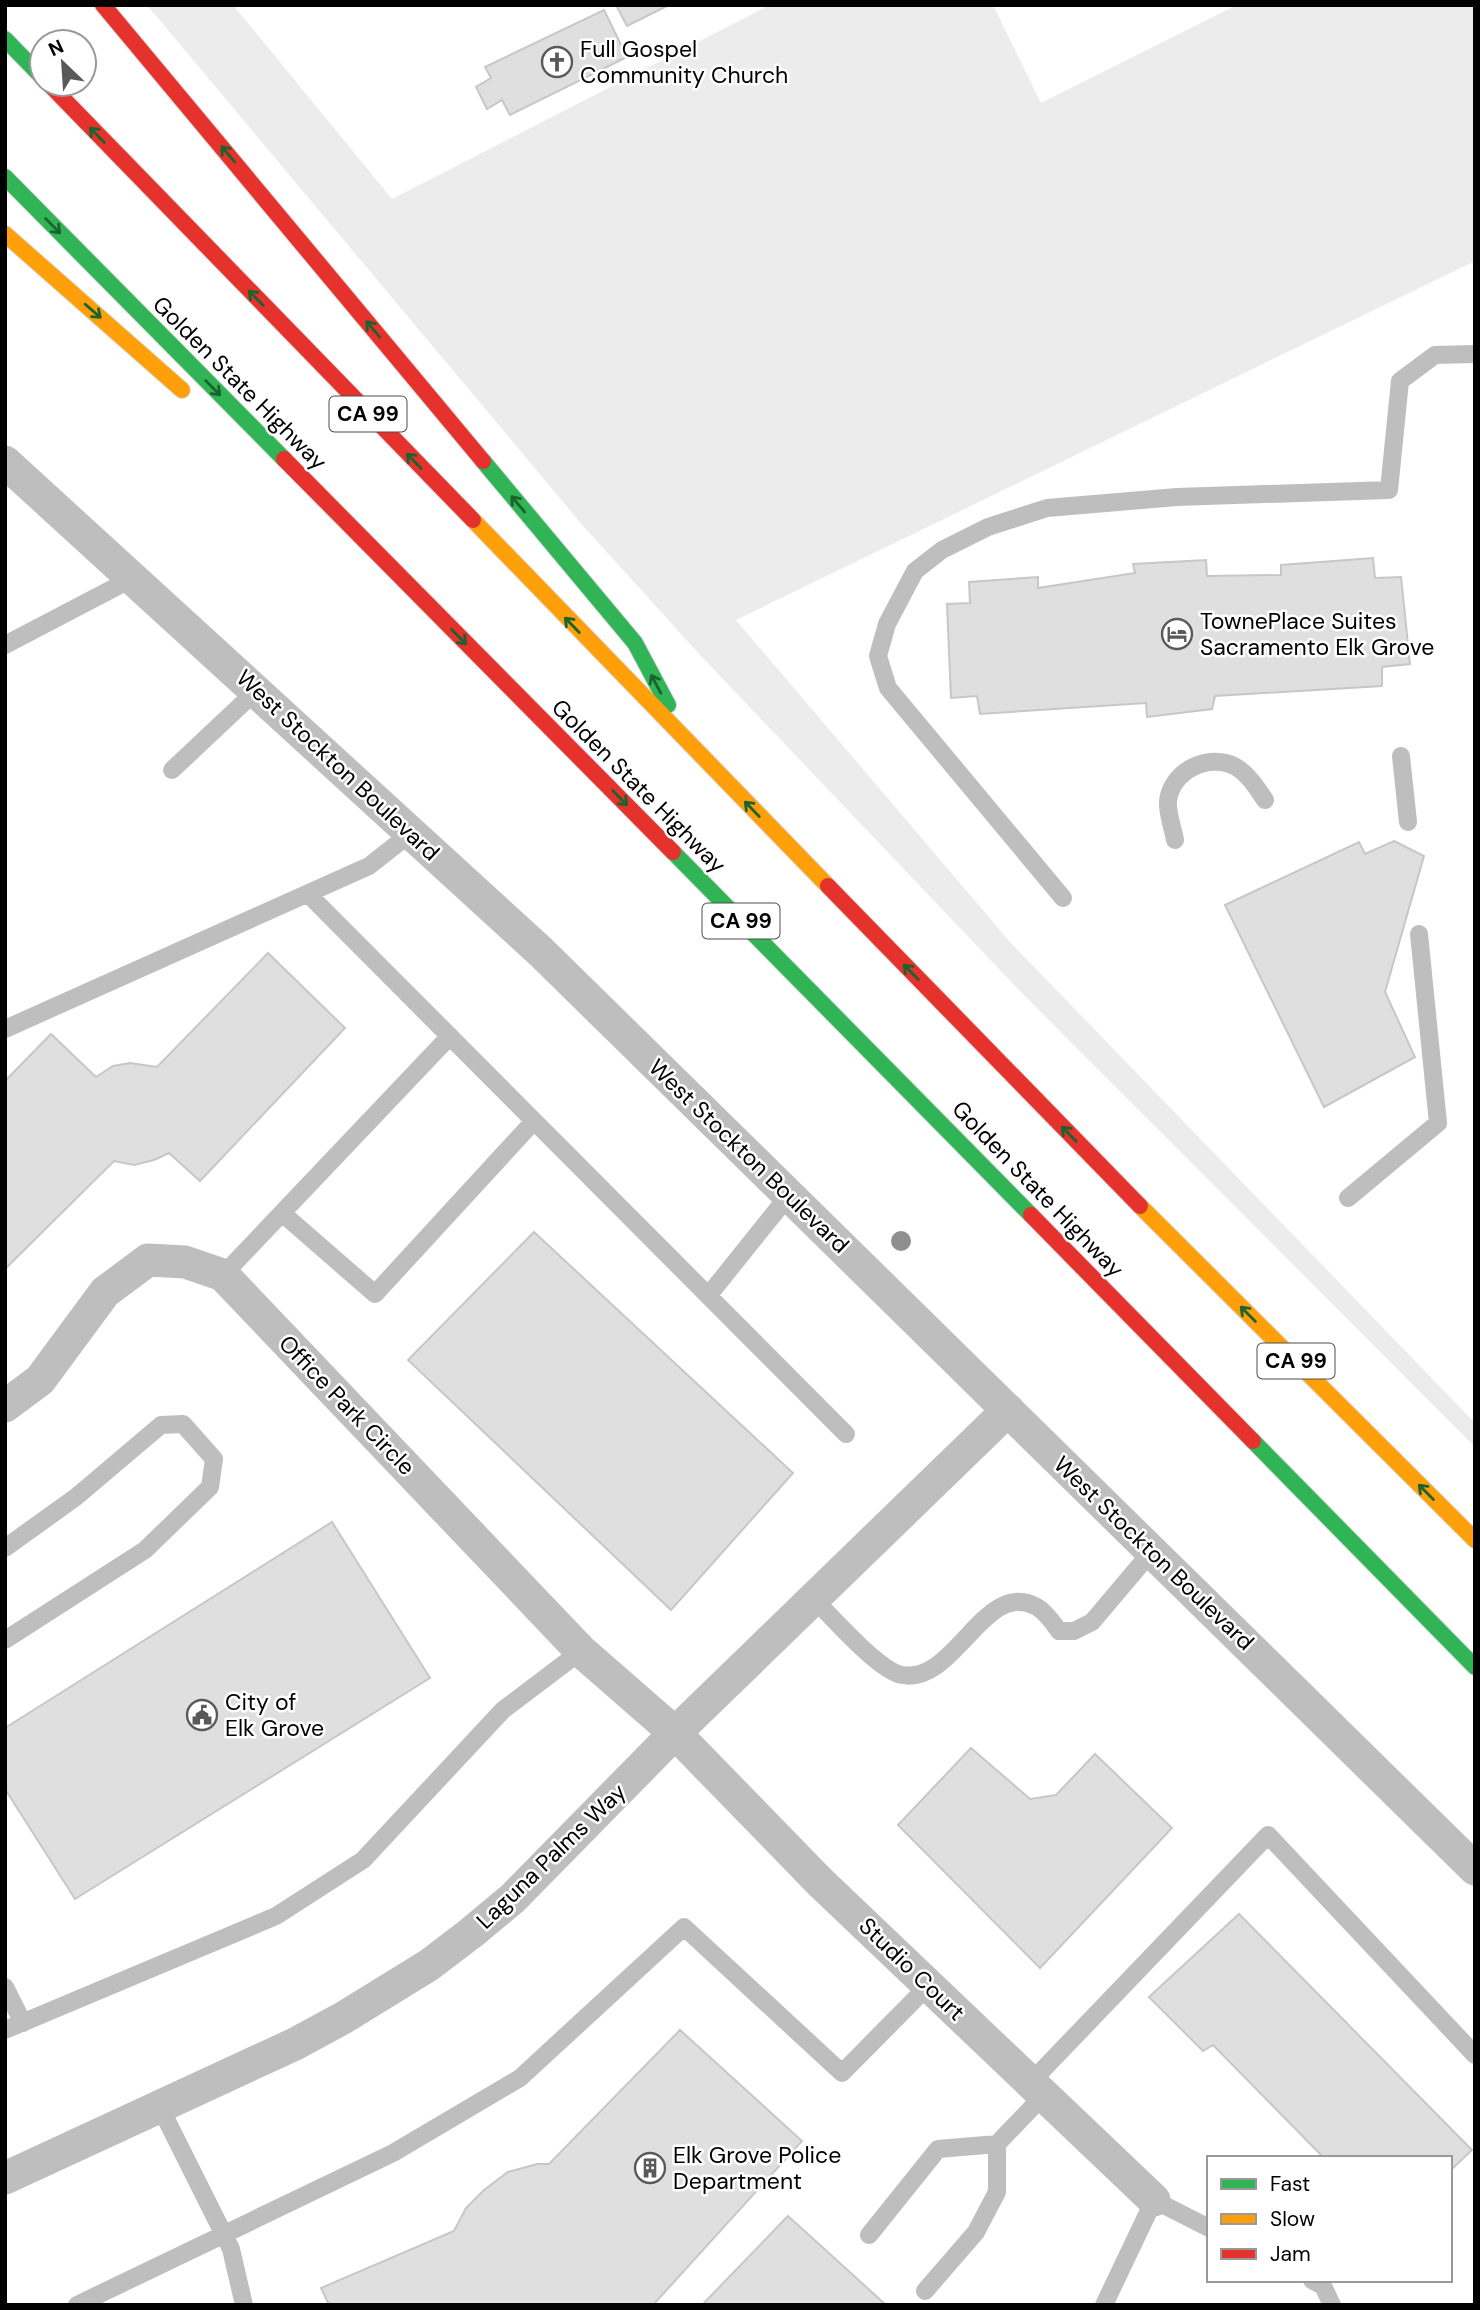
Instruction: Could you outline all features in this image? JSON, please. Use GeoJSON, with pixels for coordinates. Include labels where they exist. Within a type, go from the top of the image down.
{"type":"FeatureCollection","features":[{"type":"Feature","properties":{"kind":"highway"},"geometry":{"type":"LineString","coordinates":[[103,5],[635,643],[688,744]]}},
{"type":"Feature","properties":{"kind":"highway"},"geometry":{"type":"LineString","coordinates":[[5,39],[28,63]]}},
{"type":"Feature","properties":{"kind":"highway","name":"CA 99"},"geometry":{"type":"LineString","coordinates":[[62,98],[1117,1183],[1475,1540]]}},
{"type":"Feature","properties":{"kind":"highway","name":"Golden State Highway"},"geometry":{"type":"LineString","coordinates":[[5,177],[957,1138],[1475,1667]]}},
{"type":"Feature","properties":{"kind":"highway"},"geometry":{"type":"LineString","coordinates":[[5,234],[191,398]]}},
{"type":"Feature","properties":{"kind":"highway"},"geometry":{"type":"LineString","coordinates":[[264,462],[440,617]]}},
{"type":"Feature","properties":{"kind":"street","name":"West Stockton Boulevard"},"geometry":{"type":"LineString","coordinates":[[5,462],[541,952],[1475,1869]]}},
{"type":"Feature","properties":{"kind":"street","name":"Office Park Circle"},"geometry":{"type":"LineString","coordinates":[[5,1406],[40,1380],[105,1292],[148,1260],[185,1262],[223,1275],[581,1651],[675,1733]]}},
{"type":"Feature","properties":{"kind":"street","name":"Laguna Palms Way"},"geometry":{"type":"LineString","coordinates":[[5,2178],[307,2038],[429,1965],[513,1898],[675,1733],[1008,1410]]}},
{"type":"Feature","properties":{"kind":"street","name":"Studio Court"},"geometry":{"type":"LineString","coordinates":[[675,1733],[820,1882],[1154,2200]]}},
{"type":"Feature","properties":{"kind":"lane"},"geometry":{"type":"LineString","coordinates":[[1063,898],[888,688],[878,656],[887,624],[915,571],[942,550],[988,527],[1047,508],[1177,498],[1389,490],[1400,381],[1435,355],[1475,354]]}},
{"type":"Feature","properties":{"kind":"lane"},"geometry":{"type":"LineString","coordinates":[[5,645],[134,579]]}},
{"type":"Feature","properties":{"kind":"lane"},"geometry":{"type":"LineString","coordinates":[[173,770],[256,691]]}},
{"type":"Feature","properties":{"kind":"lane"},"geometry":{"type":"LineString","coordinates":[[1401,756],[1408,822]]}},
{"type":"Feature","properties":{"kind":"lane"},"geometry":{"type":"LineString","coordinates":[[1175,840],[1168,802],[1174,782],[1192,768],[1220,760],[1236,767],[1247,775],[1265,800]]}},
{"type":"Feature","properties":{"kind":"lane"},"geometry":{"type":"LineString","coordinates":[[5,1029],[369,866],[411,833]]}},
{"type":"Feature","properties":{"kind":"lane"},"geometry":{"type":"LineString","coordinates":[[308,894],[846,1434]]}},
{"type":"Feature","properties":{"kind":"lane"},"geometry":{"type":"LineString","coordinates":[[1348,1198],[1438,1123],[1419,934]]}},
{"type":"Feature","properties":{"kind":"lane"},"geometry":{"type":"LineString","coordinates":[[223,1275],[450,1036]]}},
{"type":"Feature","properties":{"kind":"lane"},"geometry":{"type":"LineString","coordinates":[[282,1213],[375,1294],[534,1121]]}},
{"type":"Feature","properties":{"kind":"lane"},"geometry":{"type":"LineString","coordinates":[[708,1296],[789,1195]]}},
{"type":"Feature","properties":{"kind":"lane"},"geometry":{"type":"LineString","coordinates":[[5,1548],[75,1497],[161,1424],[183,1424],[214,1459],[210,1487],[145,1549],[5,1640]]}},
{"type":"Feature","properties":{"kind":"lane"},"geometry":{"type":"LineString","coordinates":[[813,1598],[886,1669],[904,1676],[926,1672],[947,1657],[992,1612],[1008,1603],[1024,1601],[1040,1609],[1059,1631],[1074,1631],[1092,1622],[1152,1551]]}},
{"type":"Feature","properties":{"kind":"lane"},"geometry":{"type":"LineString","coordinates":[[5,2030],[276,1916],[363,1860],[503,1710],[581,1651]]}},
{"type":"Feature","properties":{"kind":"lane"},"geometry":{"type":"LineString","coordinates":[[925,2291],[976,2231],[997,2192],[998,2144],[1037,2089],[1268,1835],[1475,2055]]}},
{"type":"Feature","properties":{"kind":"lane"},"geometry":{"type":"LineString","coordinates":[[77,2305],[393,2153],[520,2078],[684,1927],[842,2073],[929,1985]]}},
{"type":"Feature","properties":{"kind":"lane"},"geometry":{"type":"LineString","coordinates":[[5,1987],[23,2023]]}},
{"type":"Feature","properties":{"kind":"lane"},"geometry":{"type":"LineString","coordinates":[[160,2107],[231,2249],[244,2305]]}},
{"type":"Feature","properties":{"kind":"lane"},"geometry":{"type":"LineString","coordinates":[[869,2235],[938,2149],[998,2144]]}},
{"type":"Feature","properties":{"kind":"lane"},"geometry":{"type":"LineString","coordinates":[[1104,2305],[1154,2200],[1207,2227]]}},
{"type":"Feature","properties":{"kind":"lane"},"geometry":{"type":"LineString","coordinates":[[1316,2282],[1323,2286],[1332,2305]]}},
{"type":"Feature","properties":{"kind":"shaded area"},"geometry":{"type":"Polygon","coordinates":[[[147,5],[233,5],[392,199],[770,5],[993,5],[1041,103],[1237,5],[1475,5],[1475,261],[736,620],[1010,942],[1475,1423],[1475,1447],[1020,991],[701,656],[584,527],[147,5]]]}},
{"type":"Feature","properties":{"kind":"building"},"geometry":{"type":"Polygon","coordinates":[[[616,5],[669,5],[627,26],[616,5]]]}},
{"type":"Feature","properties":{"kind":"building","name":"Full Gospel Community Church"},"geometry":{"type":"Polygon","coordinates":[[[604,10],[627,57],[510,115],[502,100],[487,109],[476,87],[491,78],[485,67],[604,10]]]}},
{"type":"Feature","properties":{"kind":"building","name":"TownePlace Suites Sacramento Elk Grove"},"geometry":{"type":"Polygon","coordinates":[[[1373,558],[1375,578],[1401,577],[1410,664],[1382,667],[1382,686],[1215,696],[1212,709],[1147,717],[1146,703],[980,714],[977,696],[951,698],[947,604],[970,603],[969,582],[1038,577],[1038,588],[1135,573],[1133,564],[1206,560],[1207,576],[1281,575],[1281,565],[1373,558]]]}},
{"type":"Feature","properties":{"kind":"building"},"geometry":{"type":"Polygon","coordinates":[[[1394,841],[1424,856],[1385,992],[1415,1057],[1324,1107],[1225,905],[1359,842],[1365,854],[1394,841]]]}},
{"type":"Feature","properties":{"kind":"building"},"geometry":{"type":"Polygon","coordinates":[[[268,953],[345,1028],[200,1181],[169,1153],[134,1165],[114,1161],[5,1269],[5,1081],[51,1034],[96,1077],[113,1066],[130,1063],[157,1067],[268,953]]]}},
{"type":"Feature","properties":{"kind":"building"},"geometry":{"type":"Polygon","coordinates":[[[534,1232],[793,1473],[671,1610],[408,1360],[534,1232]]]}},
{"type":"Feature","properties":{"kind":"building"},"geometry":{"type":"Polygon","coordinates":[[[332,1522],[430,1678],[75,1899],[5,1789],[5,1728],[332,1522]]]}},
{"type":"Feature","properties":{"kind":"building"},"geometry":{"type":"Polygon","coordinates":[[[971,1748],[1030,1799],[1056,1795],[1095,1754],[1172,1828],[1040,1968],[898,1825],[971,1748]]]}},
{"type":"Feature","properties":{"kind":"building"},"geometry":{"type":"Polygon","coordinates":[[[1239,1914],[1472,2150],[1452,2169],[1452,2156],[1322,2156],[1213,2045],[1203,2051],[1149,1997],[1239,1914]]]}},
{"type":"Feature","properties":{"kind":"building","name":"Elk Grove Police Department"},"geometry":{"type":"Polygon","coordinates":[[[680,2030],[802,2141],[653,2305],[329,2305],[321,2288],[454,2231],[466,2208],[508,2172],[537,2164],[549,2164],[680,2030]]]}},
{"type":"Feature","properties":{"kind":"building"},"geometry":{"type":"Polygon","coordinates":[[[788,2216],[886,2305],[702,2305],[788,2216]]]}},
{"type":"Feature","properties":{"kind":"traffic: fast"},"geometry":{"type":"LineString","coordinates":[[5,39],[28,63]]}},
{"type":"Feature","properties":{"kind":"traffic: fast"},"geometry":{"type":"LineString","coordinates":[[5,177],[284,459]]}},
{"type":"Feature","properties":{"kind":"traffic: fast"},"geometry":{"type":"LineString","coordinates":[[483,461],[635,643],[668,705]]}},
{"type":"Feature","properties":{"kind":"traffic: fast"},"geometry":{"type":"LineString","coordinates":[[673,852],[1031,1215]]}},
{"type":"Feature","properties":{"kind":"traffic: fast"},"geometry":{"type":"LineString","coordinates":[[1253,1441],[1475,1667]]}},
{"type":"Feature","properties":{"kind":"traffic: slow"},"geometry":{"type":"LineString","coordinates":[[5,234],[182,390]]}},
{"type":"Feature","properties":{"kind":"traffic: slow"},"geometry":{"type":"LineString","coordinates":[[473,520],[828,886]]}},
{"type":"Feature","properties":{"kind":"traffic: slow"},"geometry":{"type":"LineString","coordinates":[[1140,1206],[1475,1540]]}},
{"type":"Feature","properties":{"kind":"traffic: jam"},"geometry":{"type":"LineString","coordinates":[[103,5],[483,461]]}},
{"type":"Feature","properties":{"kind":"traffic: jam"},"geometry":{"type":"LineString","coordinates":[[63,98],[473,520]]}},
{"type":"Feature","properties":{"kind":"traffic: jam"},"geometry":{"type":"LineString","coordinates":[[284,459],[673,852]]}},
{"type":"Feature","properties":{"kind":"traffic: jam"},"geometry":{"type":"LineString","coordinates":[[828,886],[1140,1206]]}},
{"type":"Feature","properties":{"kind":"traffic: jam"},"geometry":{"type":"LineString","coordinates":[[1031,1215],[1253,1441]]}},
{"type":"Feature","properties":{"kind":"place","name":"Full Gospel Community Church"},"geometry":{"type":"Point","coordinates":[557,62]}},
{"type":"Feature","properties":{"kind":"place","name":"TownePlace Suites Sacramento Elk Grove"},"geometry":{"type":"Point","coordinates":[1177,634]}},
{"type":"Feature","properties":{"kind":"place","name":"City of Elk Grove"},"geometry":{"type":"Point","coordinates":[202,1715]}},
{"type":"Feature","properties":{"kind":"place","name":"Elk Grove Police Department"},"geometry":{"type":"Point","coordinates":[650,2168]}}]}
